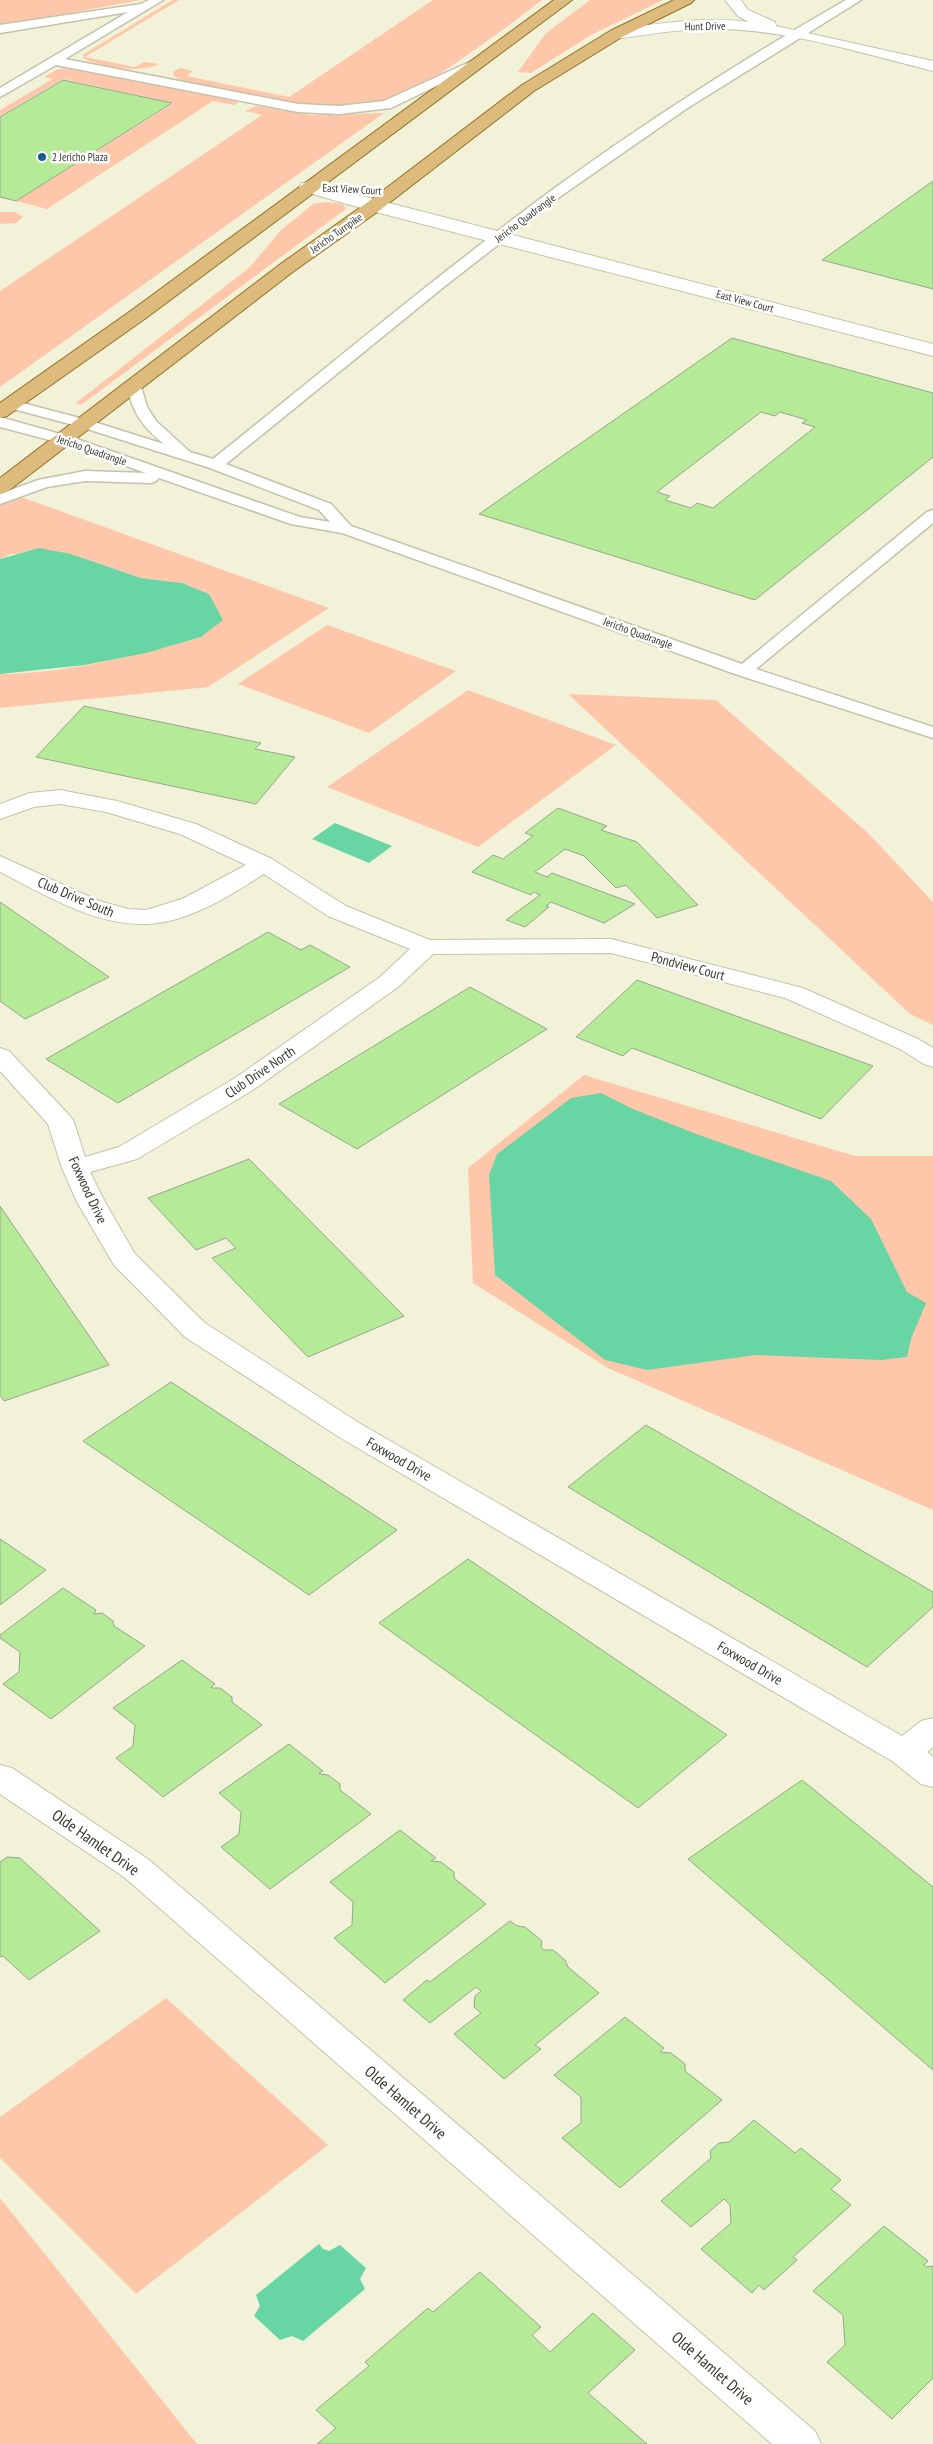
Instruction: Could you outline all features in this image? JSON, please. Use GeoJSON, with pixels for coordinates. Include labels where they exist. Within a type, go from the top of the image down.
{"type":"FeatureCollection","features":[{"type":"Feature","properties":{"kind":"main road"},"geometry":{"type":"LineString","coordinates":[[6,408],[138,314],[564,0]]}},
{"type":"Feature","properties":{"kind":"main road","name":"Jericho Turnpike"},"geometry":{"type":"LineString","coordinates":[[0,488],[66,440],[288,267],[374,206],[528,88],[616,34],[686,0]]}},
{"type":"Feature","properties":{"kind":"street","name":"Hunt Drive"},"geometry":{"type":"LineString","coordinates":[[733,0],[743,13],[794,34]]}},
{"type":"Feature","properties":{"kind":"street","name":"Hunt Drive"},"geometry":{"type":"LineString","coordinates":[[616,34],[693,24],[753,27],[794,34],[933,66]]}},
{"type":"Feature","properties":{"kind":"street","name":"East View Court"},"geometry":{"type":"LineString","coordinates":[[308,187],[392,192],[411,197]]}},
{"type":"Feature","properties":{"kind":"street","name":"East View Court"},"geometry":{"type":"LineString","coordinates":[[308,187],[374,206],[933,350]]}},
{"type":"Feature","properties":{"kind":"street"},"geometry":{"type":"LineString","coordinates":[[496,219],[533,228]]}},
{"type":"Feature","properties":{"kind":"street"},"geometry":{"type":"LineString","coordinates":[[0,812],[30,800],[60,797],[109,806],[188,829],[264,864],[337,912],[427,947]]}},
{"type":"Feature","properties":{"kind":"street","name":"Club Drive South"},"geometry":{"type":"LineString","coordinates":[[0,863],[105,912],[130,917],[148,917],[172,911],[217,892],[264,864]]}},
{"type":"Feature","properties":{"kind":"street","name":"Pondview Court"},"geometry":{"type":"LineString","coordinates":[[427,947],[611,946],[794,994],[909,1044],[933,1059]]}},
{"type":"Feature","properties":{"kind":"street","name":"Club Drive North"},"geometry":{"type":"LineString","coordinates":[[76,1168],[128,1153],[244,1084],[389,982],[427,947]]}},
{"type":"Feature","properties":{"kind":"street","name":"Foxwood Drive"},"geometry":{"type":"LineString","coordinates":[[0,1056],[61,1122],[76,1168],[91,1202],[124,1259],[195,1330],[349,1430],[904,1752],[933,1775]]}},
{"type":"Feature","properties":{"kind":"street"},"geometry":{"type":"LineString","coordinates":[[904,1752],[933,1730]]}},
{"type":"Feature","properties":{"kind":"street","name":"Olde Hamlet Drive"},"geometry":{"type":"LineString","coordinates":[[0,1777],[136,1868],[801,2444]]}},
{"type":"Feature","properties":{"kind":"lane","name":"Jericho Quadrangle"},"geometry":{"type":"LineString","coordinates":[[215,465],[516,224],[672,111],[794,34],[855,0]]}},
{"type":"Feature","properties":{"kind":"lane"},"geometry":{"type":"LineString","coordinates":[[0,30],[152,3]]}},
{"type":"Feature","properties":{"kind":"lane"},"geometry":{"type":"LineString","coordinates":[[0,93],[152,3]]}},
{"type":"Feature","properties":{"kind":"lane"},"geometry":{"type":"LineString","coordinates":[[54,61],[298,108],[339,110],[387,105],[481,62]]}},
{"type":"Feature","properties":{"kind":"lane","name":"Jericho Quadrangle"},"geometry":{"type":"LineString","coordinates":[[135,386],[135,400],[143,417],[189,457]]}},
{"type":"Feature","properties":{"kind":"lane","name":"Jericho Quadrangle"},"geometry":{"type":"LineString","coordinates":[[6,408],[86,424],[215,465],[326,507],[345,529]]}},
{"type":"Feature","properties":{"kind":"lane","name":"Jericho Quadrangle"},"geometry":{"type":"LineString","coordinates":[[0,422],[66,440],[297,521],[345,529],[744,671],[933,733]]}},
{"type":"Feature","properties":{"kind":"lane","name":"Jericho Quadrangle"},"geometry":{"type":"LineString","coordinates":[[0,499],[44,483],[85,476],[128,476],[182,482]]}},
{"type":"Feature","properties":{"kind":"lane"},"geometry":{"type":"LineString","coordinates":[[744,671],[933,515]]}},
{"type":"Feature","properties":{"kind":"shaded area"},"geometry":{"type":"Polygon","coordinates":[[[0,0],[141,0],[0,26],[0,0]]]}},
{"type":"Feature","properties":{"kind":"shaded area"},"geometry":{"type":"Polygon","coordinates":[[[173,0],[179,0],[85,57],[135,67],[144,62],[159,64],[142,69],[132,69],[100,64],[83,58],[84,54],[173,0]]]}},
{"type":"Feature","properties":{"kind":"shaded area"},"geometry":{"type":"Polygon","coordinates":[[[433,0],[542,0],[419,88],[398,98],[371,104],[344,106],[289,102],[181,80],[174,76],[173,72],[180,68],[193,71],[187,76],[289,97],[433,0]]]}},
{"type":"Feature","properties":{"kind":"shaded area"},"geometry":{"type":"Polygon","coordinates":[[[590,0],[663,0],[591,35],[531,73],[518,72],[546,33],[590,0]]]}},
{"type":"Feature","properties":{"kind":"shaded area"},"geometry":{"type":"Polygon","coordinates":[[[65,68],[213,96],[238,103],[234,105],[213,101],[47,209],[16,201],[174,103],[63,79],[0,116],[0,110],[53,79],[44,77],[56,70],[65,68]]]}},
{"type":"Feature","properties":{"kind":"shaded area"},"geometry":{"type":"Polygon","coordinates":[[[256,106],[311,115],[384,113],[0,387],[0,291],[262,115],[245,111],[256,106]]]}},
{"type":"Feature","properties":{"kind":"shaded area"},"geometry":{"type":"Polygon","coordinates":[[[326,202],[343,204],[346,209],[81,405],[76,403],[250,267],[281,230],[313,204],[326,202]]]}},
{"type":"Feature","properties":{"kind":"shaded area"},"geometry":{"type":"Polygon","coordinates":[[[0,212],[15,212],[23,217],[16,223],[0,224],[0,212]]]}},
{"type":"Feature","properties":{"kind":"shaded area"},"geometry":{"type":"Polygon","coordinates":[[[13,494],[329,608],[208,687],[0,708],[0,674],[76,667],[152,651],[201,637],[182,583],[141,578],[71,554],[11,554],[0,559],[0,499],[13,494]]]}},
{"type":"Feature","properties":{"kind":"shaded area"},"geometry":{"type":"Polygon","coordinates":[[[39,548],[71,554],[141,578],[182,583],[209,594],[223,620],[201,637],[146,653],[85,665],[0,674],[0,559],[39,548]]]}},
{"type":"Feature","properties":{"kind":"shaded area"},"geometry":{"type":"Polygon","coordinates":[[[327,625],[456,671],[369,733],[238,684],[327,625]]]}},
{"type":"Feature","properties":{"kind":"shaded area"},"geometry":{"type":"Polygon","coordinates":[[[468,690],[616,745],[478,847],[327,787],[468,690]]]}},
{"type":"Feature","properties":{"kind":"shaded area"},"geometry":{"type":"Polygon","coordinates":[[[568,694],[716,700],[868,833],[933,902],[933,1025],[910,1014],[568,694]]]}},
{"type":"Feature","properties":{"kind":"shaded area"},"geometry":{"type":"Polygon","coordinates":[[[335,823],[392,846],[369,863],[312,839],[335,823]]]}},
{"type":"Feature","properties":{"kind":"shaded area"},"geometry":{"type":"Polygon","coordinates":[[[584,1075],[855,1156],[933,1156],[933,1510],[608,1368],[473,1283],[468,1168],[584,1075]]]}},
{"type":"Feature","properties":{"kind":"shaded area"},"geometry":{"type":"Polygon","coordinates":[[[601,1093],[633,1109],[699,1135],[831,1181],[871,1219],[907,1292],[926,1303],[911,1339],[907,1357],[881,1360],[756,1355],[647,1370],[605,1360],[495,1275],[489,1175],[497,1154],[571,1098],[601,1093]]]}},
{"type":"Feature","properties":{"kind":"shaded area"},"geometry":{"type":"Polygon","coordinates":[[[166,1998],[328,2145],[136,2294],[0,2158],[0,2117],[166,1998]]]}},
{"type":"Feature","properties":{"kind":"shaded area"},"geometry":{"type":"Polygon","coordinates":[[[0,2198],[197,2444],[0,2444],[0,2198]]]}},
{"type":"Feature","properties":{"kind":"shaded area"},"geometry":{"type":"Polygon","coordinates":[[[319,2244],[323,2249],[329,2251],[340,2245],[366,2268],[360,2279],[365,2289],[303,2341],[292,2336],[280,2340],[254,2316],[260,2306],[256,2295],[319,2244]]]}},
{"type":"Feature","properties":{"kind":"building","name":"2 Jericho Plaza"},"geometry":{"type":"Polygon","coordinates":[[[63,80],[172,103],[16,201],[0,197],[0,117],[63,80]]]}},
{"type":"Feature","properties":{"kind":"building"},"geometry":{"type":"Polygon","coordinates":[[[933,181],[933,289],[822,260],[933,181]]]}},
{"type":"Feature","properties":{"kind":"building"},"geometry":{"type":"Polygon","coordinates":[[[732,338],[933,393],[933,457],[755,600],[479,514],[732,338]],[[761,412],[657,492],[670,496],[665,500],[691,508],[697,503],[713,508],[815,427],[802,423],[807,420],[780,412],[775,416],[761,412]]]}},
{"type":"Feature","properties":{"kind":"building"},"geometry":{"type":"Polygon","coordinates":[[[84,706],[261,743],[255,749],[295,757],[256,804],[36,757],[84,706]]]}},
{"type":"Feature","properties":{"kind":"building"},"geometry":{"type":"Polygon","coordinates":[[[558,808],[607,826],[601,830],[637,842],[698,905],[657,918],[626,885],[616,888],[584,856],[565,849],[535,872],[547,877],[552,873],[635,904],[604,923],[551,902],[546,906],[549,907],[525,927],[506,920],[540,895],[534,892],[531,895],[472,872],[493,855],[503,859],[533,836],[525,833],[558,808]]]}},
{"type":"Feature","properties":{"kind":"building"},"geometry":{"type":"Polygon","coordinates":[[[0,902],[109,977],[25,1019],[0,1001],[0,902]]]}},
{"type":"Feature","properties":{"kind":"building"},"geometry":{"type":"Polygon","coordinates":[[[268,932],[301,950],[310,945],[350,967],[118,1103],[46,1059],[268,932]]]}},
{"type":"Feature","properties":{"kind":"building"},"geometry":{"type":"Polygon","coordinates":[[[637,980],[873,1066],[821,1119],[632,1048],[623,1056],[576,1037],[637,980]]]}},
{"type":"Feature","properties":{"kind":"building"},"geometry":{"type":"Polygon","coordinates":[[[470,987],[547,1029],[357,1149],[279,1104],[470,987]]]}},
{"type":"Feature","properties":{"kind":"building"},"geometry":{"type":"Polygon","coordinates":[[[249,1159],[404,1316],[308,1357],[212,1258],[236,1248],[226,1238],[196,1250],[148,1198],[249,1159]]]}},
{"type":"Feature","properties":{"kind":"building"},"geometry":{"type":"Polygon","coordinates":[[[0,1206],[109,1365],[4,1401],[0,1395],[0,1206]]]}},
{"type":"Feature","properties":{"kind":"building"},"geometry":{"type":"Polygon","coordinates":[[[171,1382],[397,1530],[309,1595],[83,1441],[171,1382]]]}},
{"type":"Feature","properties":{"kind":"building"},"geometry":{"type":"Polygon","coordinates":[[[646,1425],[933,1592],[933,1607],[867,1667],[568,1487],[646,1425]]]}},
{"type":"Feature","properties":{"kind":"building"},"geometry":{"type":"Polygon","coordinates":[[[0,1539],[46,1570],[0,1605],[0,1539]]]}},
{"type":"Feature","properties":{"kind":"building"},"geometry":{"type":"Polygon","coordinates":[[[468,1559],[727,1735],[638,1808],[379,1623],[468,1559]]]}},
{"type":"Feature","properties":{"kind":"building"},"geometry":{"type":"Polygon","coordinates":[[[63,1588],[96,1610],[94,1614],[102,1613],[113,1621],[114,1626],[145,1646],[51,1719],[3,1684],[19,1672],[20,1652],[0,1638],[0,1635],[63,1588]]]}},
{"type":"Feature","properties":{"kind":"building"},"geometry":{"type":"Polygon","coordinates":[[[182,1660],[215,1684],[212,1688],[220,1688],[232,1697],[232,1702],[262,1725],[163,1797],[116,1758],[133,1746],[135,1725],[113,1708],[182,1660]]]}},
{"type":"Feature","properties":{"kind":"building"},"geometry":{"type":"Polygon","coordinates":[[[289,1744],[323,1771],[320,1774],[328,1775],[340,1784],[340,1790],[371,1814],[270,1889],[221,1847],[239,1834],[241,1812],[219,1793],[289,1744]]]}},
{"type":"Feature","properties":{"kind":"building"},"geometry":{"type":"Polygon","coordinates":[[[802,1780],[933,1887],[933,2070],[688,1859],[802,1780]]]}},
{"type":"Feature","properties":{"kind":"building"},"geometry":{"type":"Polygon","coordinates":[[[400,1830],[436,1858],[431,1861],[441,1862],[454,1872],[454,1878],[486,1904],[385,1983],[334,1938],[352,1925],[353,1902],[330,1882],[400,1830]]]}},
{"type":"Feature","properties":{"kind":"building"},"geometry":{"type":"Polygon","coordinates":[[[7,1857],[20,1858],[100,1931],[29,1980],[3,1956],[0,1957],[0,1862],[7,1857]]]}},
{"type":"Feature","properties":{"kind":"building"},"geometry":{"type":"Polygon","coordinates":[[[510,1921],[517,1926],[525,1927],[542,1941],[541,1947],[544,1950],[553,1950],[565,1960],[568,1967],[599,1993],[535,2045],[541,2049],[504,2079],[454,2034],[481,2013],[474,2007],[475,1996],[481,1991],[476,1987],[430,2023],[403,2000],[427,1980],[430,1982],[510,1921]]]}},
{"type":"Feature","properties":{"kind":"building"},"geometry":{"type":"Polygon","coordinates":[[[625,2017],[664,2048],[660,2052],[671,2053],[685,2064],[685,2071],[722,2100],[620,2188],[562,2138],[581,2123],[581,2097],[554,2075],[625,2017]]]}},
{"type":"Feature","properties":{"kind":"building"},"geometry":{"type":"Polygon","coordinates":[[[754,2120],[795,2153],[801,2148],[841,2180],[831,2189],[851,2205],[793,2257],[797,2260],[764,2290],[759,2285],[752,2293],[701,2249],[731,2223],[730,2205],[724,2199],[691,2227],[661,2201],[711,2158],[710,2151],[719,2143],[729,2142],[754,2120]]]}},
{"type":"Feature","properties":{"kind":"building"},"geometry":{"type":"Polygon","coordinates":[[[884,2226],[928,2261],[924,2265],[926,2267],[933,2266],[933,2378],[892,2419],[827,2362],[845,2345],[843,2315],[813,2291],[884,2226]]]}},
{"type":"Feature","properties":{"kind":"building"},"geometry":{"type":"Polygon","coordinates":[[[480,2272],[541,2327],[532,2335],[550,2352],[593,2313],[635,2350],[588,2393],[647,2444],[317,2444],[336,2428],[316,2410],[369,2366],[365,2362],[428,2308],[433,2312],[480,2272]]]}},
{"type":"Feature","properties":{"kind":"place","name":"2 Jericho Plaza"},"geometry":{"type":"Point","coordinates":[42,157]}}]}
